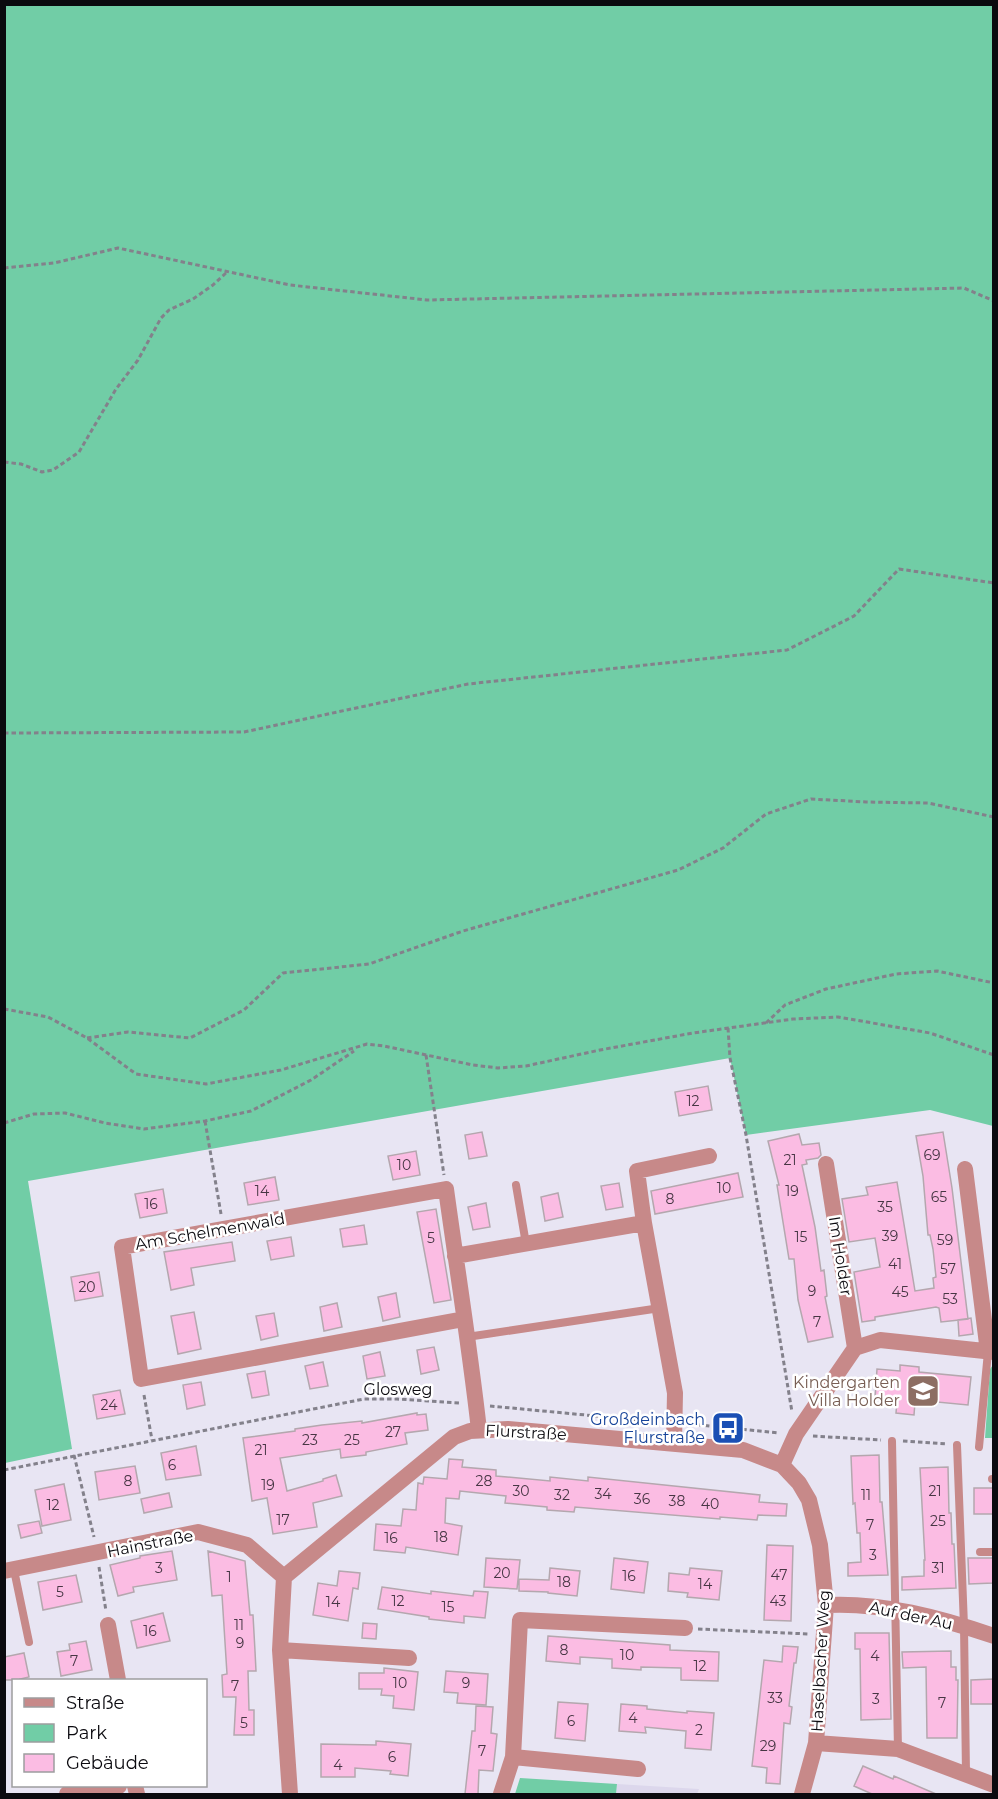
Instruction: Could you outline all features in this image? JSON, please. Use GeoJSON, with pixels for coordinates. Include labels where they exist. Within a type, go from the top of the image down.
{"type":"FeatureCollection","features":[{"type":"Feature","properties":{"kind":"street"},"geometry":{"type":"LineString","coordinates":[[674,1444],[675,1393],[637,1171],[709,1156]]}},
{"type":"Feature","properties":{"kind":"street","name":"Im Holder"},"geometry":{"type":"LineString","coordinates":[[826,1164],[855,1348]]}},
{"type":"Feature","properties":{"kind":"street"},"geometry":{"type":"LineString","coordinates":[[782,1465],[796,1434],[855,1348],[880,1340],[991,1352],[965,1169]]}},
{"type":"Feature","properties":{"kind":"street"},"geometry":{"type":"LineString","coordinates":[[446,1189],[478,1430]]}},
{"type":"Feature","properties":{"kind":"street","name":"Am Schelmenwald"},"geometry":{"type":"LineString","coordinates":[[141,1378],[122,1247],[446,1189]]}},
{"type":"Feature","properties":{"kind":"street"},"geometry":{"type":"LineString","coordinates":[[456,1256],[644,1222]]}},
{"type":"Feature","properties":{"kind":"street"},"geometry":{"type":"LineString","coordinates":[[141,1378],[464,1318]]}},
{"type":"Feature","properties":{"kind":"street","name":"Flurstraße"},"geometry":{"type":"LineString","coordinates":[[284,1577],[454,1437],[478,1430],[508,1429],[743,1450],[782,1465]]}},
{"type":"Feature","properties":{"kind":"street","name":"Haselbacher Weg"},"geometry":{"type":"LineString","coordinates":[[782,1465],[799,1483],[809,1500],[820,1545],[826,1605],[816,1743],[802,1794]]}},
{"type":"Feature","properties":{"kind":"street","name":"Hainstraße"},"geometry":{"type":"LineString","coordinates":[[9,1570],[198,1532],[247,1545],[284,1577]]}},
{"type":"Feature","properties":{"kind":"street"},"geometry":{"type":"LineString","coordinates":[[284,1577],[280,1650],[290,1794]]}},
{"type":"Feature","properties":{"kind":"street","name":"Auf der Au"},"geometry":{"type":"LineString","coordinates":[[826,1605],[856,1604],[896,1610],[964,1626],[993,1636]]}},
{"type":"Feature","properties":{"kind":"street"},"geometry":{"type":"LineString","coordinates":[[501,1794],[513,1757],[520,1620],[685,1628]]}},
{"type":"Feature","properties":{"kind":"street"},"geometry":{"type":"LineString","coordinates":[[108,1625],[118,1679]]}},
{"type":"Feature","properties":{"kind":"street"},"geometry":{"type":"LineString","coordinates":[[280,1650],[409,1658]]}},
{"type":"Feature","properties":{"kind":"street"},"geometry":{"type":"LineString","coordinates":[[816,1743],[898,1749],[993,1785]]}},
{"type":"Feature","properties":{"kind":"street"},"geometry":{"type":"LineString","coordinates":[[513,1757],[638,1769]]}},
{"type":"Feature","properties":{"kind":"street"},"geometry":{"type":"LineString","coordinates":[[67,1794],[107,1787]]}},
{"type":"Feature","properties":{"kind":"lane"},"geometry":{"type":"LineString","coordinates":[[516,1185],[526,1244]]}},
{"type":"Feature","properties":{"kind":"lane"},"geometry":{"type":"LineString","coordinates":[[467,1337],[660,1308]]}},
{"type":"Feature","properties":{"kind":"lane"},"geometry":{"type":"LineString","coordinates":[[979,1447],[991,1352]]}},
{"type":"Feature","properties":{"kind":"lane"},"geometry":{"type":"LineString","coordinates":[[892,1441],[898,1749]]}},
{"type":"Feature","properties":{"kind":"lane"},"geometry":{"type":"LineString","coordinates":[[957,1445],[964,1626],[966,1774]]}},
{"type":"Feature","properties":{"kind":"lane"},"geometry":{"type":"LineString","coordinates":[[980,1552],[993,1552]]}},
{"type":"Feature","properties":{"kind":"lane"},"geometry":{"type":"LineString","coordinates":[[9,1570],[29,1642]]}},
{"type":"Feature","properties":{"kind":"path"},"geometry":{"type":"LineString","coordinates":[[4,268],[54,263],[118,248],[290,285],[427,300],[964,288],[993,301]]}},
{"type":"Feature","properties":{"kind":"path"},"geometry":{"type":"LineString","coordinates":[[4,462],[21,464],[42,472],[53,470],[79,452],[116,389],[138,360],[161,318],[169,310],[193,299],[227,272]]}},
{"type":"Feature","properties":{"kind":"path"},"geometry":{"type":"LineString","coordinates":[[4,733],[244,732],[468,684],[787,650],[854,616],[899,569],[993,584]]}},
{"type":"Feature","properties":{"kind":"path"},"geometry":{"type":"LineString","coordinates":[[87,1038],[128,1032],[190,1038],[244,1010],[283,973],[369,964],[463,931],[678,870],[723,848],[766,814],[811,799],[928,802],[993,817]]}},
{"type":"Feature","properties":{"kind":"path"},"geometry":{"type":"LineString","coordinates":[[765,1024],[784,1005],[826,989],[896,974],[937,971],[993,983]]}},
{"type":"Feature","properties":{"kind":"path"},"geometry":{"type":"LineString","coordinates":[[4,1009],[48,1017],[87,1038],[136,1074],[206,1084],[281,1070],[367,1044],[498,1068],[526,1066],[600,1050],[728,1028],[793,1019],[838,1017],[930,1034],[993,1055]]}},
{"type":"Feature","properties":{"kind":"path"},"geometry":{"type":"LineString","coordinates":[[728,1028],[730,1058],[746,1134],[796,1434]]}},
{"type":"Feature","properties":{"kind":"path"},"geometry":{"type":"LineString","coordinates":[[4,1123],[34,1114],[65,1113],[105,1123],[144,1129],[251,1111],[311,1080],[358,1048]]}},
{"type":"Feature","properties":{"kind":"path"},"geometry":{"type":"LineString","coordinates":[[426,1055],[446,1189]]}},
{"type":"Feature","properties":{"kind":"path"},"geometry":{"type":"LineString","coordinates":[[205,1120],[223,1228]]}},
{"type":"Feature","properties":{"kind":"path"},"geometry":{"type":"LineString","coordinates":[[141,1378],[152,1440]]}},
{"type":"Feature","properties":{"kind":"path","name":"Glosweg"},"geometry":{"type":"LineString","coordinates":[[4,1470],[364,1399],[476,1404],[796,1434]]}},
{"type":"Feature","properties":{"kind":"path"},"geometry":{"type":"LineString","coordinates":[[685,1628],[825,1635]]}},
{"type":"Feature","properties":{"kind":"shaded area"},"geometry":{"type":"Polygon","coordinates":[[[617,1784],[699,1789],[697,1794],[616,1794],[617,1784]]]}},
{"type":"Feature","properties":{"kind":"green space"},"geometry":{"type":"Polygon","coordinates":[[[5,4],[993,5],[993,1126],[930,1110],[746,1135],[730,1058],[28,1181],[72,1449],[5,1463],[5,4]]]}},
{"type":"Feature","properties":{"kind":"green space"},"geometry":{"type":"Polygon","coordinates":[[[993,1365],[993,1438],[985,1438],[990,1369],[993,1365]]]}},
{"type":"Feature","properties":{"kind":"green space"},"geometry":{"type":"Polygon","coordinates":[[[520,1778],[617,1784],[616,1794],[515,1794],[520,1778]]]}},
{"type":"Feature","properties":{"kind":"building"},"geometry":{"type":"Polygon","coordinates":[[[708,1086],[712,1110],[679,1116],[675,1092],[708,1086]]]}},
{"type":"Feature","properties":{"kind":"building"},"geometry":{"type":"Polygon","coordinates":[[[482,1132],[487,1156],[469,1159],[465,1135],[482,1132]]]}},
{"type":"Feature","properties":{"kind":"building"},"geometry":{"type":"Polygon","coordinates":[[[943,1132],[968,1319],[941,1322],[939,1308],[936,1307],[875,1317],[875,1320],[862,1322],[854,1272],[880,1267],[875,1238],[849,1242],[842,1199],[868,1195],[866,1187],[897,1182],[915,1291],[934,1288],[933,1278],[936,1277],[933,1249],[930,1235],[928,1235],[923,1176],[916,1136],[943,1132]]]}},
{"type":"Feature","properties":{"kind":"building"},"geometry":{"type":"Polygon","coordinates":[[[799,1134],[802,1145],[819,1143],[821,1155],[818,1158],[806,1160],[807,1164],[802,1165],[815,1227],[821,1271],[824,1270],[827,1296],[825,1297],[833,1337],[808,1342],[798,1300],[794,1259],[789,1259],[777,1185],[779,1185],[768,1141],[799,1134]]]}},
{"type":"Feature","properties":{"kind":"building"},"geometry":{"type":"Polygon","coordinates":[[[416,1151],[420,1175],[393,1180],[388,1156],[416,1151]]]}},
{"type":"Feature","properties":{"kind":"building"},"geometry":{"type":"Polygon","coordinates":[[[738,1173],[743,1197],[655,1214],[651,1191],[738,1173]]]}},
{"type":"Feature","properties":{"kind":"building"},"geometry":{"type":"Polygon","coordinates":[[[275,1177],[279,1200],[248,1205],[244,1183],[275,1177]]]}},
{"type":"Feature","properties":{"kind":"building"},"geometry":{"type":"Polygon","coordinates":[[[619,1183],[623,1207],[606,1210],[601,1186],[619,1183]]]}},
{"type":"Feature","properties":{"kind":"building"},"geometry":{"type":"Polygon","coordinates":[[[163,1189],[167,1213],[140,1218],[135,1194],[163,1189]]]}},
{"type":"Feature","properties":{"kind":"building"},"geometry":{"type":"Polygon","coordinates":[[[558,1193],[563,1217],[545,1221],[541,1197],[558,1193]]]}},
{"type":"Feature","properties":{"kind":"building"},"geometry":{"type":"Polygon","coordinates":[[[486,1203],[490,1227],[473,1230],[468,1207],[486,1203]]]}},
{"type":"Feature","properties":{"kind":"building"},"geometry":{"type":"Polygon","coordinates":[[[436,1209],[451,1300],[434,1303],[417,1212],[436,1209]]]}},
{"type":"Feature","properties":{"kind":"building"},"geometry":{"type":"Polygon","coordinates":[[[364,1225],[367,1244],[343,1247],[340,1229],[364,1225]]]}},
{"type":"Feature","properties":{"kind":"building"},"geometry":{"type":"Polygon","coordinates":[[[291,1237],[294,1256],[271,1260],[267,1241],[291,1237]]]}},
{"type":"Feature","properties":{"kind":"building"},"geometry":{"type":"Polygon","coordinates":[[[232,1242],[235,1261],[191,1268],[194,1285],[171,1290],[164,1252],[232,1242]]]}},
{"type":"Feature","properties":{"kind":"building"},"geometry":{"type":"Polygon","coordinates":[[[99,1272],[103,1296],[75,1301],[71,1277],[99,1272]]]}},
{"type":"Feature","properties":{"kind":"building"},"geometry":{"type":"Polygon","coordinates":[[[396,1293],[400,1317],[383,1321],[378,1297],[396,1293]]]}},
{"type":"Feature","properties":{"kind":"building"},"geometry":{"type":"Polygon","coordinates":[[[337,1303],[342,1327],[324,1331],[320,1307],[337,1303]]]}},
{"type":"Feature","properties":{"kind":"building"},"geometry":{"type":"Polygon","coordinates":[[[194,1312],[201,1349],[178,1354],[171,1316],[194,1312]]]}},
{"type":"Feature","properties":{"kind":"building"},"geometry":{"type":"Polygon","coordinates":[[[274,1313],[278,1336],[261,1340],[256,1316],[274,1313]]]}},
{"type":"Feature","properties":{"kind":"building"},"geometry":{"type":"Polygon","coordinates":[[[971,1318],[973,1334],[959,1336],[958,1320],[971,1318]]]}},
{"type":"Feature","properties":{"kind":"building"},"geometry":{"type":"Polygon","coordinates":[[[434,1347],[439,1370],[421,1374],[417,1350],[434,1347]]]}},
{"type":"Feature","properties":{"kind":"building"},"geometry":{"type":"Polygon","coordinates":[[[380,1352],[385,1376],[367,1379],[363,1356],[380,1352]]]}},
{"type":"Feature","properties":{"kind":"building"},"geometry":{"type":"Polygon","coordinates":[[[323,1362],[328,1386],[310,1389],[305,1366],[323,1362]]]}},
{"type":"Feature","properties":{"kind":"building","name":"Kindergarten Villa Holder"},"geometry":{"type":"Polygon","coordinates":[[[900,1365],[919,1367],[919,1372],[971,1377],[968,1405],[915,1402],[914,1415],[896,1413],[897,1401],[875,1399],[877,1369],[900,1371],[900,1365]]]}},
{"type":"Feature","properties":{"kind":"building"},"geometry":{"type":"Polygon","coordinates":[[[265,1371],[269,1395],[252,1398],[247,1374],[265,1371]]]}},
{"type":"Feature","properties":{"kind":"building"},"geometry":{"type":"Polygon","coordinates":[[[201,1382],[205,1405],[187,1409],[183,1385],[201,1382]]]}},
{"type":"Feature","properties":{"kind":"building"},"geometry":{"type":"Polygon","coordinates":[[[120,1390],[125,1414],[97,1419],[93,1395],[120,1390]]]}},
{"type":"Feature","properties":{"kind":"building"},"geometry":{"type":"Polygon","coordinates":[[[417,1413],[417,1415],[426,1414],[428,1430],[405,1433],[407,1444],[366,1452],[366,1455],[341,1458],[340,1449],[280,1458],[287,1491],[336,1475],[342,1496],[313,1503],[317,1527],[273,1534],[267,1498],[252,1501],[243,1438],[322,1425],[362,1421],[362,1423],[417,1413]]]}},
{"type":"Feature","properties":{"kind":"building"},"geometry":{"type":"Polygon","coordinates":[[[196,1446],[201,1475],[166,1480],[161,1453],[196,1446]]]}},
{"type":"Feature","properties":{"kind":"building"},"geometry":{"type":"Polygon","coordinates":[[[879,1455],[880,1502],[882,1502],[888,1575],[848,1576],[848,1563],[861,1562],[860,1533],[857,1533],[855,1503],[853,1504],[851,1456],[879,1455]]]}},
{"type":"Feature","properties":{"kind":"building"},"geometry":{"type":"Polygon","coordinates":[[[449,1459],[463,1460],[462,1467],[496,1470],[496,1476],[550,1481],[550,1477],[588,1481],[588,1477],[760,1495],[759,1502],[787,1504],[786,1516],[758,1515],[757,1520],[575,1507],[574,1512],[547,1510],[547,1507],[505,1503],[506,1496],[460,1491],[459,1499],[446,1498],[445,1523],[462,1526],[458,1555],[406,1547],[405,1553],[374,1550],[376,1524],[401,1526],[403,1509],[416,1510],[418,1483],[423,1484],[424,1477],[447,1479],[449,1459]]]}},
{"type":"Feature","properties":{"kind":"building"},"geometry":{"type":"Polygon","coordinates":[[[135,1466],[140,1493],[99,1500],[95,1472],[135,1466]]]}},
{"type":"Feature","properties":{"kind":"building"},"geometry":{"type":"Polygon","coordinates":[[[948,1467],[949,1513],[951,1513],[952,1544],[954,1544],[956,1588],[902,1590],[902,1577],[924,1576],[920,1468],[948,1467]]]}},
{"type":"Feature","properties":{"kind":"building"},"geometry":{"type":"Polygon","coordinates":[[[64,1484],[71,1520],[42,1526],[35,1490],[64,1484]]]}},
{"type":"Feature","properties":{"kind":"building"},"geometry":{"type":"Polygon","coordinates":[[[974,1488],[993,1488],[993,1514],[974,1514],[974,1488]]]}},
{"type":"Feature","properties":{"kind":"building"},"geometry":{"type":"Polygon","coordinates":[[[169,1493],[172,1507],[144,1513],[141,1499],[169,1493]]]}},
{"type":"Feature","properties":{"kind":"building"},"geometry":{"type":"Polygon","coordinates":[[[39,1521],[42,1533],[21,1538],[18,1525],[39,1521]]]}},
{"type":"Feature","properties":{"kind":"building"},"geometry":{"type":"Polygon","coordinates":[[[767,1545],[793,1546],[791,1621],[764,1620],[767,1545]]]}},
{"type":"Feature","properties":{"kind":"building"},"geometry":{"type":"Polygon","coordinates":[[[172,1551],[177,1580],[133,1587],[134,1592],[118,1596],[110,1565],[140,1558],[140,1556],[172,1551]]]}},
{"type":"Feature","properties":{"kind":"building"},"geometry":{"type":"Polygon","coordinates":[[[208,1551],[245,1561],[250,1615],[253,1615],[255,1651],[256,1671],[248,1671],[249,1710],[254,1710],[254,1735],[234,1735],[236,1697],[223,1697],[222,1675],[227,1674],[222,1595],[212,1596],[208,1551]]]}},
{"type":"Feature","properties":{"kind":"building"},"geometry":{"type":"Polygon","coordinates":[[[486,1558],[520,1560],[517,1589],[484,1587],[486,1558]]]}},
{"type":"Feature","properties":{"kind":"building"},"geometry":{"type":"Polygon","coordinates":[[[614,1558],[648,1562],[644,1593],[611,1589],[614,1558]]]}},
{"type":"Feature","properties":{"kind":"building"},"geometry":{"type":"Polygon","coordinates":[[[968,1558],[993,1558],[993,1583],[969,1584],[968,1558]]]}},
{"type":"Feature","properties":{"kind":"building"},"geometry":{"type":"Polygon","coordinates":[[[550,1568],[580,1571],[577,1596],[519,1591],[519,1579],[549,1580],[550,1568]]]}},
{"type":"Feature","properties":{"kind":"building"},"geometry":{"type":"Polygon","coordinates":[[[690,1568],[722,1571],[719,1600],[687,1597],[688,1593],[668,1591],[669,1573],[689,1575],[690,1568]]]}},
{"type":"Feature","properties":{"kind":"building"},"geometry":{"type":"Polygon","coordinates":[[[339,1571],[360,1573],[358,1589],[353,1588],[348,1621],[313,1615],[318,1583],[337,1586],[339,1571]]]}},
{"type":"Feature","properties":{"kind":"building"},"geometry":{"type":"Polygon","coordinates":[[[76,1575],[82,1602],[43,1610],[38,1582],[76,1575]]]}},
{"type":"Feature","properties":{"kind":"building"},"geometry":{"type":"Polygon","coordinates":[[[382,1587],[431,1594],[431,1591],[473,1596],[474,1591],[488,1592],[485,1618],[464,1616],[464,1623],[378,1609],[382,1587]]]}},
{"type":"Feature","properties":{"kind":"building"},"geometry":{"type":"Polygon","coordinates":[[[163,1613],[170,1641],[137,1648],[131,1621],[163,1613]]]}},
{"type":"Feature","properties":{"kind":"building"},"geometry":{"type":"Polygon","coordinates":[[[363,1623],[377,1624],[376,1639],[362,1638],[363,1623]]]}},
{"type":"Feature","properties":{"kind":"building"},"geometry":{"type":"Polygon","coordinates":[[[855,1633],[889,1633],[891,1719],[861,1720],[860,1649],[855,1649],[855,1633]]]}},
{"type":"Feature","properties":{"kind":"building"},"geometry":{"type":"Polygon","coordinates":[[[548,1636],[670,1645],[670,1650],[719,1652],[718,1681],[681,1680],[681,1668],[641,1667],[641,1670],[612,1668],[612,1659],[580,1657],[580,1664],[546,1661],[548,1636]]]}},
{"type":"Feature","properties":{"kind":"building"},"geometry":{"type":"Polygon","coordinates":[[[86,1641],[92,1670],[61,1676],[57,1652],[70,1650],[69,1644],[86,1641]]]}},
{"type":"Feature","properties":{"kind":"building"},"geometry":{"type":"Polygon","coordinates":[[[783,1646],[798,1647],[789,1706],[792,1707],[790,1724],[784,1723],[780,1784],[766,1783],[767,1768],[752,1766],[764,1660],[782,1662],[783,1646]]]}},
{"type":"Feature","properties":{"kind":"building"},"geometry":{"type":"Polygon","coordinates":[[[951,1651],[951,1667],[956,1667],[956,1680],[958,1680],[957,1738],[927,1738],[926,1667],[903,1668],[902,1652],[951,1651]]]}},
{"type":"Feature","properties":{"kind":"building"},"geometry":{"type":"Polygon","coordinates":[[[24,1653],[29,1677],[4,1680],[4,1657],[24,1653]]]}},
{"type":"Feature","properties":{"kind":"building"},"geometry":{"type":"Polygon","coordinates":[[[384,1668],[418,1672],[414,1710],[393,1708],[394,1696],[381,1695],[382,1689],[359,1689],[359,1673],[384,1673],[384,1668]]]}},
{"type":"Feature","properties":{"kind":"building"},"geometry":{"type":"Polygon","coordinates":[[[446,1671],[488,1674],[486,1705],[457,1703],[458,1693],[444,1692],[446,1671]]]}},
{"type":"Feature","properties":{"kind":"building"},"geometry":{"type":"Polygon","coordinates":[[[993,1679],[993,1704],[971,1704],[971,1680],[993,1679]]]}},
{"type":"Feature","properties":{"kind":"building"},"geometry":{"type":"Polygon","coordinates":[[[558,1702],[588,1704],[585,1741],[555,1738],[558,1702]]]}},
{"type":"Feature","properties":{"kind":"building"},"geometry":{"type":"Polygon","coordinates":[[[621,1704],[687,1713],[687,1711],[714,1713],[711,1750],[685,1748],[686,1731],[645,1727],[646,1733],[619,1731],[621,1704]]]}},
{"type":"Feature","properties":{"kind":"building"},"geometry":{"type":"Polygon","coordinates":[[[476,1706],[493,1707],[491,1733],[497,1734],[493,1771],[479,1770],[478,1794],[465,1794],[472,1731],[475,1731],[476,1706]]]}},
{"type":"Feature","properties":{"kind":"building"},"geometry":{"type":"Polygon","coordinates":[[[376,1741],[411,1744],[408,1776],[390,1774],[391,1771],[355,1768],[355,1777],[321,1777],[321,1744],[376,1745],[376,1741]]]}},
{"type":"Feature","properties":{"kind":"building"},"geometry":{"type":"Polygon","coordinates":[[[863,1766],[936,1794],[872,1794],[854,1786],[863,1766]]]}},
{"type":"Feature","properties":{"kind":"place","name":"Kindergarten Villa Holder"},"geometry":{"type":"Point","coordinates":[923,1391]}},
{"type":"Feature","properties":{"kind":"place","name":"Großdeinbach Flurstraße"},"geometry":{"type":"Point","coordinates":[728,1428]}}]}
